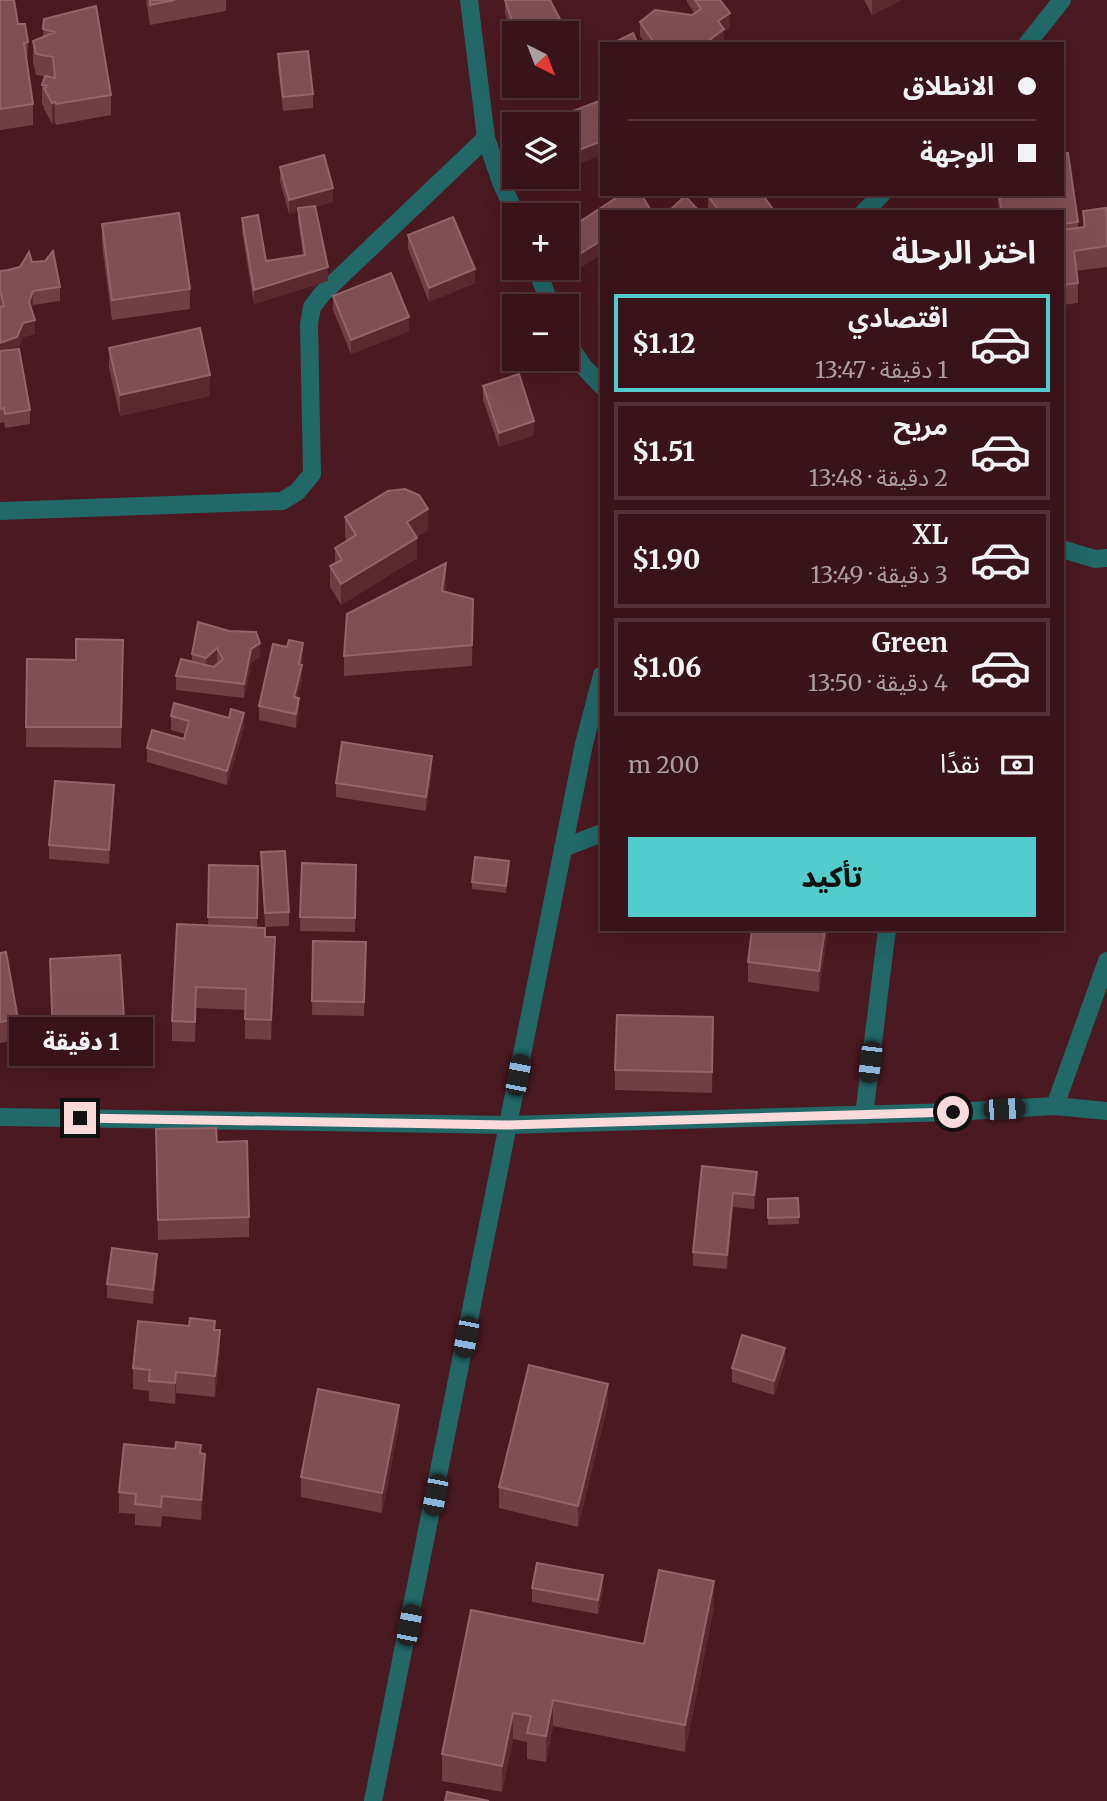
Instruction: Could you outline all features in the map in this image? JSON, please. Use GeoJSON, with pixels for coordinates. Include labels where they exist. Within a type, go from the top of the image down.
{"type":"FeatureCollection","features":[{"type":"Feature","properties":{"kind":"street"},"geometry":{"type":"LineString","coordinates":[[469,0],[486,138],[511,203]]}},
{"type":"Feature","properties":{"kind":"street"},"geometry":{"type":"LineString","coordinates":[[1029,42],[1062,0]]}},
{"type":"Feature","properties":{"kind":"street"},"geometry":{"type":"LineString","coordinates":[[0,511],[282,501],[297,492],[313,474],[309,324],[312,307],[322,294],[486,138]]}},
{"type":"Feature","properties":{"kind":"street"},"geometry":{"type":"LineString","coordinates":[[866,210],[880,196]]}},
{"type":"Feature","properties":{"kind":"street"},"geometry":{"type":"LineString","coordinates":[[579,360],[600,384]]}},
{"type":"Feature","properties":{"kind":"street"},"geometry":{"type":"LineString","coordinates":[[1064,550],[1095,559],[1107,558]]}},
{"type":"Feature","properties":{"kind":"street"},"geometry":{"type":"LineString","coordinates":[[373,1801],[584,744],[600,683]]}},
{"type":"Feature","properties":{"kind":"street"},"geometry":{"type":"LineString","coordinates":[[563,848],[600,834]]}},
{"type":"Feature","properties":{"kind":"street"},"geometry":{"type":"LineString","coordinates":[[864,1115],[887,931]]}},
{"type":"Feature","properties":{"kind":"street"},"geometry":{"type":"LineString","coordinates":[[1055,1106],[1107,961]]}},
{"type":"Feature","properties":{"kind":"street"},"geometry":{"type":"LineString","coordinates":[[0,1117],[508,1125],[864,1115],[1055,1106],[1107,1111]]}},
{"type":"Feature","properties":{"kind":"building"},"geometry":{"type":"Polygon","coordinates":[[[0,0],[14,0],[18,24],[25,24],[28,42],[24,43],[33,104],[0,109],[0,0]]]}},
{"type":"Feature","properties":{"kind":"building"},"geometry":{"type":"Polygon","coordinates":[[[150,0],[175,0],[150,5],[150,0]]]}},
{"type":"Feature","properties":{"kind":"building"},"geometry":{"type":"Polygon","coordinates":[[[505,0],[550,0],[561,21],[512,21],[505,0]]]}},
{"type":"Feature","properties":{"kind":"building"},"geometry":{"type":"Polygon","coordinates":[[[695,0],[720,0],[730,13],[718,21],[724,29],[707,42],[654,42],[640,22],[655,10],[692,15],[701,9],[695,0]]]}},
{"type":"Feature","properties":{"kind":"building"},"geometry":{"type":"Polygon","coordinates":[[[96,6],[111,95],[52,103],[44,88],[47,86],[42,85],[45,76],[55,78],[53,57],[36,54],[33,41],[55,32],[43,29],[44,19],[96,6]]]}},
{"type":"Feature","properties":{"kind":"building"},"geometry":{"type":"Polygon","coordinates":[[[633,33],[637,42],[615,42],[633,33]]]}},
{"type":"Feature","properties":{"kind":"building"},"geometry":{"type":"Polygon","coordinates":[[[308,51],[313,94],[283,97],[278,54],[308,51]]]}},
{"type":"Feature","properties":{"kind":"building"},"geometry":{"type":"Polygon","coordinates":[[[600,101],[600,142],[579,150],[579,112],[570,112],[600,101]]]}},
{"type":"Feature","properties":{"kind":"building"},"geometry":{"type":"Polygon","coordinates":[[[1068,153],[1078,222],[1064,224],[1064,210],[1002,210],[999,196],[1064,196],[1064,154],[1068,153]]]}},
{"type":"Feature","properties":{"kind":"building"},"geometry":{"type":"Polygon","coordinates":[[[324,155],[333,188],[289,200],[280,167],[324,155]]]}},
{"type":"Feature","properties":{"kind":"building"},"geometry":{"type":"Polygon","coordinates":[[[619,196],[642,196],[648,210],[600,210],[600,241],[579,254],[579,222],[619,196]]]}},
{"type":"Feature","properties":{"kind":"building"},"geometry":{"type":"Polygon","coordinates":[[[685,196],[698,210],[670,210],[685,196]]]}},
{"type":"Feature","properties":{"kind":"building"},"geometry":{"type":"Polygon","coordinates":[[[708,196],[763,196],[772,208],[770,210],[718,210],[708,196]]]}},
{"type":"Feature","properties":{"kind":"building"},"geometry":{"type":"Polygon","coordinates":[[[315,206],[328,267],[254,290],[242,218],[258,215],[266,261],[305,255],[298,208],[315,206]]]}},
{"type":"Feature","properties":{"kind":"building"},"geometry":{"type":"Polygon","coordinates":[[[1106,208],[1107,246],[1074,251],[1078,283],[1064,285],[1064,230],[1085,227],[1083,211],[1106,208]]]}},
{"type":"Feature","properties":{"kind":"building"},"geometry":{"type":"Polygon","coordinates":[[[179,213],[190,289],[112,300],[102,224],[179,213]]]}},
{"type":"Feature","properties":{"kind":"building"},"geometry":{"type":"Polygon","coordinates":[[[453,217],[475,269],[429,288],[408,235],[453,217]]]}},
{"type":"Feature","properties":{"kind":"building"},"geometry":{"type":"Polygon","coordinates":[[[53,251],[60,287],[33,291],[29,302],[35,320],[23,323],[17,337],[0,343],[0,307],[4,306],[0,290],[0,271],[20,267],[29,252],[32,262],[45,261],[53,251]]]}},
{"type":"Feature","properties":{"kind":"building"},"geometry":{"type":"Polygon","coordinates":[[[391,273],[409,317],[351,340],[333,296],[391,273]]]}},
{"type":"Feature","properties":{"kind":"building"},"geometry":{"type":"Polygon","coordinates":[[[200,328],[210,375],[120,395],[109,348],[200,328]]]}},
{"type":"Feature","properties":{"kind":"building"},"geometry":{"type":"Polygon","coordinates":[[[19,349],[30,410],[5,414],[4,408],[0,409],[0,351],[19,349]]]}},
{"type":"Feature","properties":{"kind":"building"},"geometry":{"type":"Polygon","coordinates":[[[519,374],[534,421],[499,433],[483,386],[519,374]]]}},
{"type":"Feature","properties":{"kind":"building"},"geometry":{"type":"Polygon","coordinates":[[[405,489],[419,495],[428,509],[407,522],[417,538],[341,584],[330,566],[342,560],[335,548],[356,535],[345,517],[388,491],[405,489]]]}},
{"type":"Feature","properties":{"kind":"building"},"geometry":{"type":"Polygon","coordinates":[[[446,563],[442,591],[473,599],[472,645],[344,656],[347,614],[446,563]]]}},
{"type":"Feature","properties":{"kind":"building"},"geometry":{"type":"Polygon","coordinates":[[[198,622],[229,631],[256,632],[260,643],[251,649],[244,684],[176,676],[181,659],[214,667],[223,659],[217,648],[206,658],[192,654],[198,622]]]}},
{"type":"Feature","properties":{"kind":"building"},"geometry":{"type":"Polygon","coordinates":[[[76,639],[123,640],[121,727],[26,727],[27,659],[76,660],[76,639]]]}},
{"type":"Feature","properties":{"kind":"building"},"geometry":{"type":"Polygon","coordinates":[[[289,640],[303,643],[299,664],[302,665],[294,697],[299,698],[296,714],[259,706],[273,644],[287,647],[289,640]]]}},
{"type":"Feature","properties":{"kind":"building"},"geometry":{"type":"Polygon","coordinates":[[[174,703],[229,718],[231,709],[244,713],[227,771],[147,748],[152,730],[184,739],[189,721],[171,716],[174,703]]]}},
{"type":"Feature","properties":{"kind":"building"},"geometry":{"type":"Polygon","coordinates":[[[342,742],[432,756],[426,797],[336,783],[342,742]]]}},
{"type":"Feature","properties":{"kind":"building"},"geometry":{"type":"Polygon","coordinates":[[[55,781],[114,785],[109,850],[49,845],[55,781]]]}},
{"type":"Feature","properties":{"kind":"building"},"geometry":{"type":"Polygon","coordinates":[[[285,851],[289,912],[265,913],[261,852],[285,851]]]}},
{"type":"Feature","properties":{"kind":"building"},"geometry":{"type":"Polygon","coordinates":[[[475,857],[509,861],[506,886],[472,882],[475,857]]]}},
{"type":"Feature","properties":{"kind":"building"},"geometry":{"type":"Polygon","coordinates":[[[302,863],[356,865],[355,918],[300,917],[302,863]]]}},
{"type":"Feature","properties":{"kind":"building"},"geometry":{"type":"Polygon","coordinates":[[[209,865],[258,866],[257,918],[208,917],[209,865]]]}},
{"type":"Feature","properties":{"kind":"building"},"geometry":{"type":"Polygon","coordinates":[[[177,924],[265,928],[265,937],[275,937],[271,1020],[245,1019],[246,989],[196,987],[195,1022],[172,1021],[177,924]]]}},
{"type":"Feature","properties":{"kind":"building"},"geometry":{"type":"Polygon","coordinates":[[[752,931],[825,931],[819,971],[748,962],[752,931]]]}},
{"type":"Feature","properties":{"kind":"building"},"geometry":{"type":"Polygon","coordinates":[[[313,941],[366,942],[364,1002],[312,1001],[313,941]]]}},
{"type":"Feature","properties":{"kind":"building"},"geometry":{"type":"Polygon","coordinates":[[[6,952],[18,1019],[0,1022],[0,953],[6,952]]]}},
{"type":"Feature","properties":{"kind":"building"},"geometry":{"type":"Polygon","coordinates":[[[120,955],[125,1034],[53,1038],[50,959],[120,955]]]}},
{"type":"Feature","properties":{"kind":"building"},"geometry":{"type":"Polygon","coordinates":[[[617,1015],[713,1017],[712,1072],[615,1070],[617,1015]]]}},
{"type":"Feature","properties":{"kind":"building"},"geometry":{"type":"Polygon","coordinates":[[[216,1128],[217,1142],[247,1141],[249,1217],[158,1220],[156,1129],[216,1128]]]}},
{"type":"Feature","properties":{"kind":"building"},"geometry":{"type":"Polygon","coordinates":[[[702,1166],[757,1172],[754,1195],[733,1193],[727,1255],[693,1252],[702,1166]]]}},
{"type":"Feature","properties":{"kind":"building"},"geometry":{"type":"Polygon","coordinates":[[[798,1198],[799,1217],[768,1218],[768,1199],[798,1198]]]}},
{"type":"Feature","properties":{"kind":"building"},"geometry":{"type":"Polygon","coordinates":[[[112,1248],[157,1254],[153,1290],[107,1284],[112,1248]]]}},
{"type":"Feature","properties":{"kind":"building"},"geometry":{"type":"Polygon","coordinates":[[[190,1318],[215,1321],[214,1330],[220,1330],[215,1376],[176,1372],[175,1383],[149,1381],[150,1370],[133,1368],[138,1321],[189,1326],[190,1318]]]}},
{"type":"Feature","properties":{"kind":"building"},"geometry":{"type":"Polygon","coordinates":[[[742,1335],[785,1348],[774,1381],[732,1368],[742,1335]]]}},
{"type":"Feature","properties":{"kind":"building"},"geometry":{"type":"Polygon","coordinates":[[[529,1365],[608,1384],[578,1506],[499,1487],[529,1365]]]}},
{"type":"Feature","properties":{"kind":"building"},"geometry":{"type":"Polygon","coordinates":[[[318,1389],[399,1405],[382,1493],[301,1477],[318,1389]]]}},
{"type":"Feature","properties":{"kind":"building"},"geometry":{"type":"Polygon","coordinates":[[[176,1442],[201,1445],[200,1453],[205,1454],[201,1500],[162,1496],[161,1507],[135,1504],[136,1494],[119,1492],[124,1444],[175,1449],[176,1442]]]}},
{"type":"Feature","properties":{"kind":"building"},"geometry":{"type":"Polygon","coordinates":[[[537,1563],[603,1575],[598,1600],[532,1588],[537,1563]]]}},
{"type":"Feature","properties":{"kind":"building"},"geometry":{"type":"Polygon","coordinates":[[[659,1570],[714,1581],[685,1725],[553,1700],[546,1736],[527,1733],[531,1716],[513,1713],[502,1766],[442,1754],[471,1610],[644,1644],[659,1570]]]}},
{"type":"Feature","properties":{"kind":"building"},"geometry":{"type":"Polygon","coordinates":[[[447,1792],[489,1801],[445,1801],[447,1792]]]}},
{"type":"Feature","properties":{"kind":"route"},"geometry":{"type":"LineString","coordinates":[[80,1118],[508,1125],[953,1112]]}}]}
